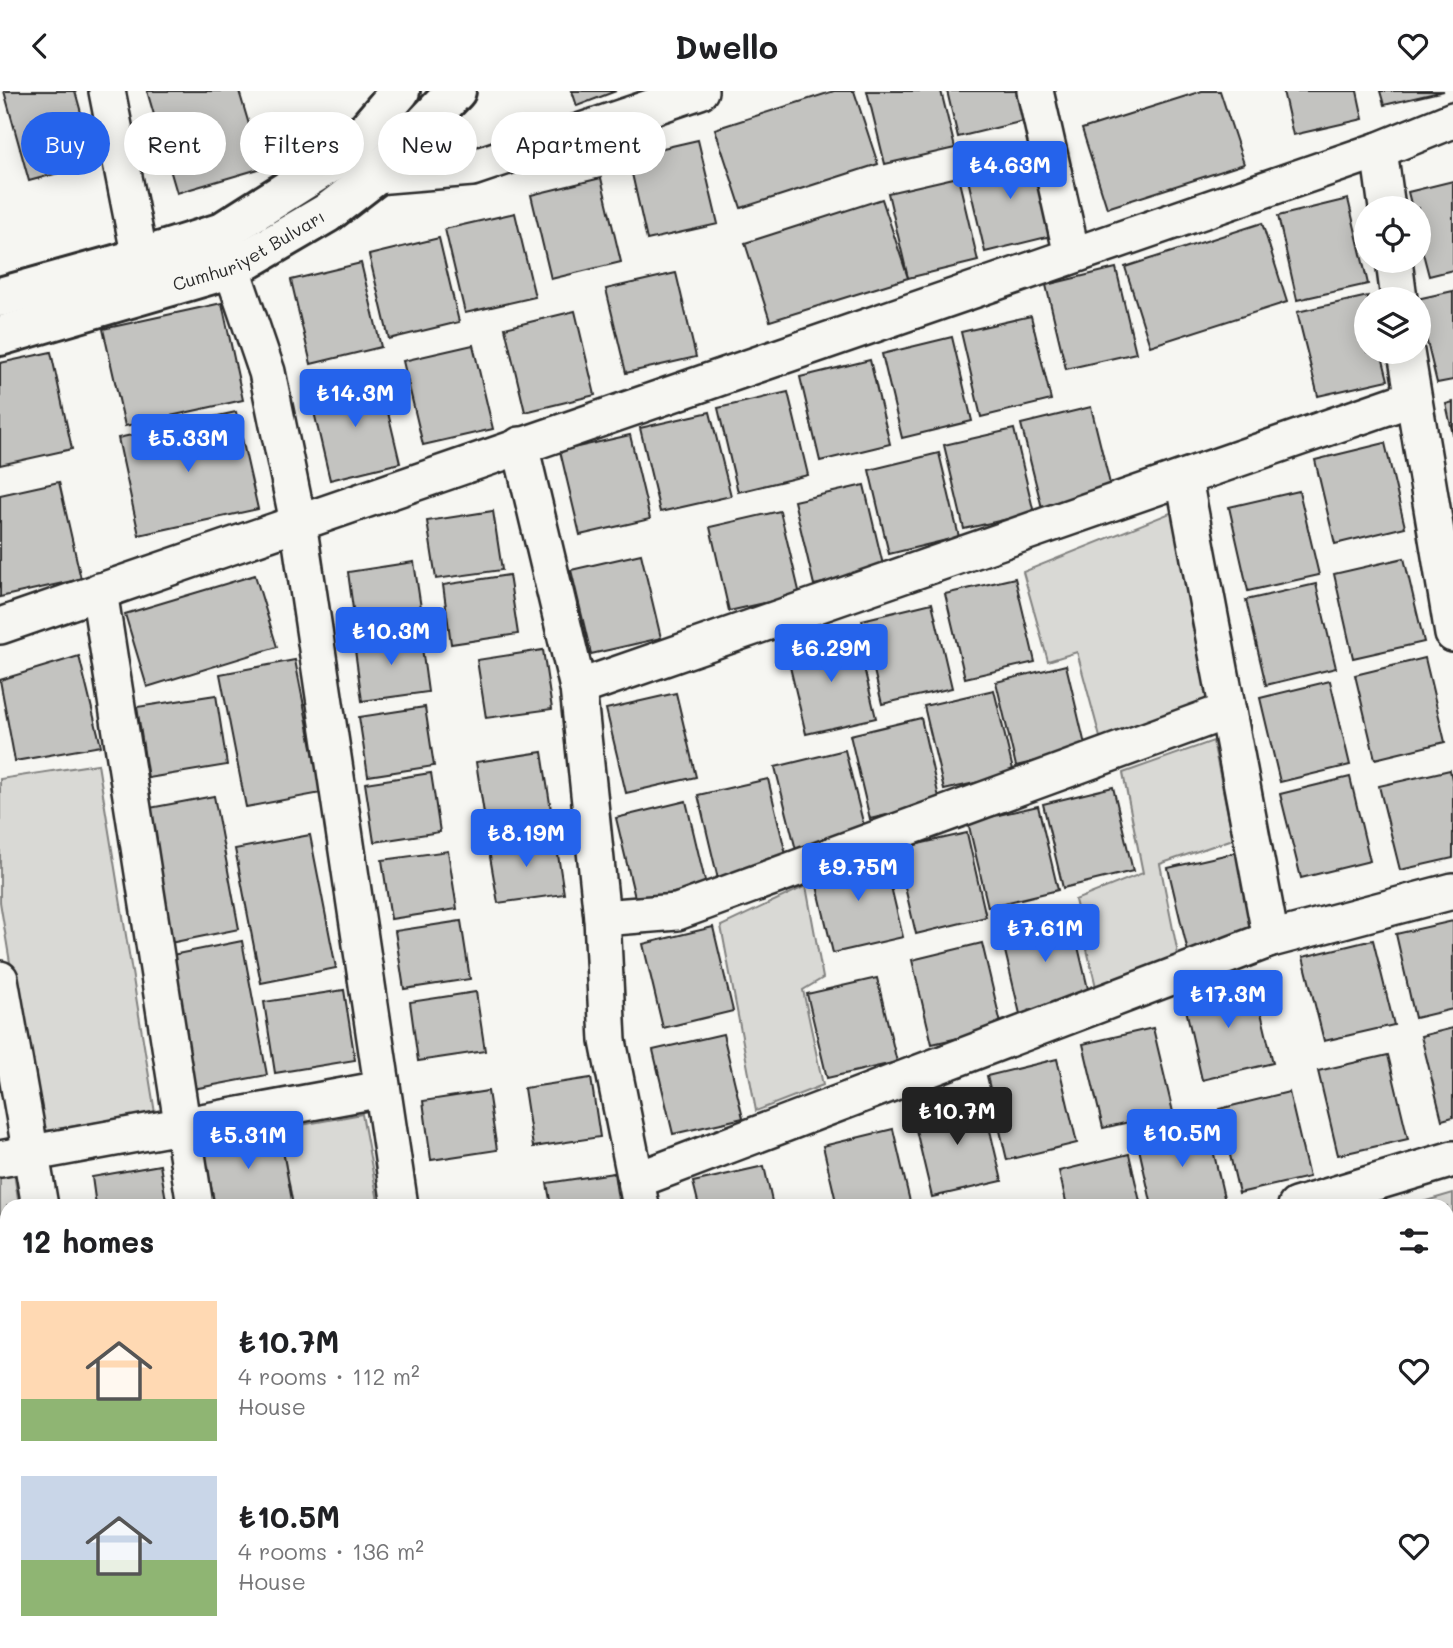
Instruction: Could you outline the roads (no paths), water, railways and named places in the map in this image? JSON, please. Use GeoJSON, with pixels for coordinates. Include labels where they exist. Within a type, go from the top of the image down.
{"type":"FeatureCollection","features":[{"type":"Feature","properties":{"kind":"main road","name":"Cumhuriyet Bulvarı"},"geometry":{"type":"LineString","coordinates":[[364,158],[400,91]]}},
{"type":"Feature","properties":{"kind":"main road","name":"Cumhuriyet Bulvarı"},"geometry":{"type":"LineString","coordinates":[[364,162],[456,91]]}},
{"type":"Feature","properties":{"kind":"main road","name":"Cumhuriyet Bulvarı"},"geometry":{"type":"LineString","coordinates":[[0,297],[220,233],[339,175]]}},
{"type":"Feature","properties":{"kind":"main road","name":"Cumhuriyet Bulvarı"},"geometry":{"type":"LineString","coordinates":[[0,337],[233,268],[327,213],[353,175]]}},
{"type":"Feature","properties":{"kind":"street"},"geometry":{"type":"LineString","coordinates":[[107,91],[140,258]]}},
{"type":"Feature","properties":{"kind":"street"},"geometry":{"type":"LineString","coordinates":[[364,164],[472,168],[700,91]]}},
{"type":"Feature","properties":{"kind":"street"},"geometry":{"type":"LineString","coordinates":[[1035,91],[1072,255]]}},
{"type":"Feature","properties":{"kind":"street"},"geometry":{"type":"LineString","coordinates":[[0,626],[1379,150],[1453,120]]}},
{"type":"Feature","properties":{"kind":"street"},"geometry":{"type":"LineString","coordinates":[[1379,150],[1385,196]]}},
{"type":"Feature","properties":{"kind":"street"},"geometry":{"type":"LineString","coordinates":[[220,233],[267,372],[298,522],[399,1199]]}},
{"type":"Feature","properties":{"kind":"street"},"geometry":{"type":"LineString","coordinates":[[1408,364],[1453,634]]}},
{"type":"Feature","properties":{"kind":"street"},"geometry":{"type":"LineString","coordinates":[[579,688],[1413,398]]}},
{"type":"Feature","properties":{"kind":"street"},"geometry":{"type":"LineString","coordinates":[[520,445],[579,688],[602,918],[608,1041],[639,1193],[1271,939],[1453,891]]}},
{"type":"Feature","properties":{"kind":"street"},"geometry":{"type":"LineString","coordinates":[[1184,478],[1271,939]]}},
{"type":"Feature","properties":{"kind":"street"},"geometry":{"type":"LineString","coordinates":[[99,591],[194,1199]]}},
{"type":"Feature","properties":{"kind":"street"},"geometry":{"type":"LineString","coordinates":[[602,918],[677,912],[1227,711]]}},
{"type":"Feature","properties":{"kind":"street"},"geometry":{"type":"LineString","coordinates":[[0,979],[15,1156],[36,1199]]}},
{"type":"Feature","properties":{"kind":"street"},"geometry":{"type":"LineString","coordinates":[[15,1156],[382,1089]]}},
{"type":"Feature","properties":{"kind":"street"},"geometry":{"type":"LineString","coordinates":[[1319,1199],[1453,1159]]}}]}
